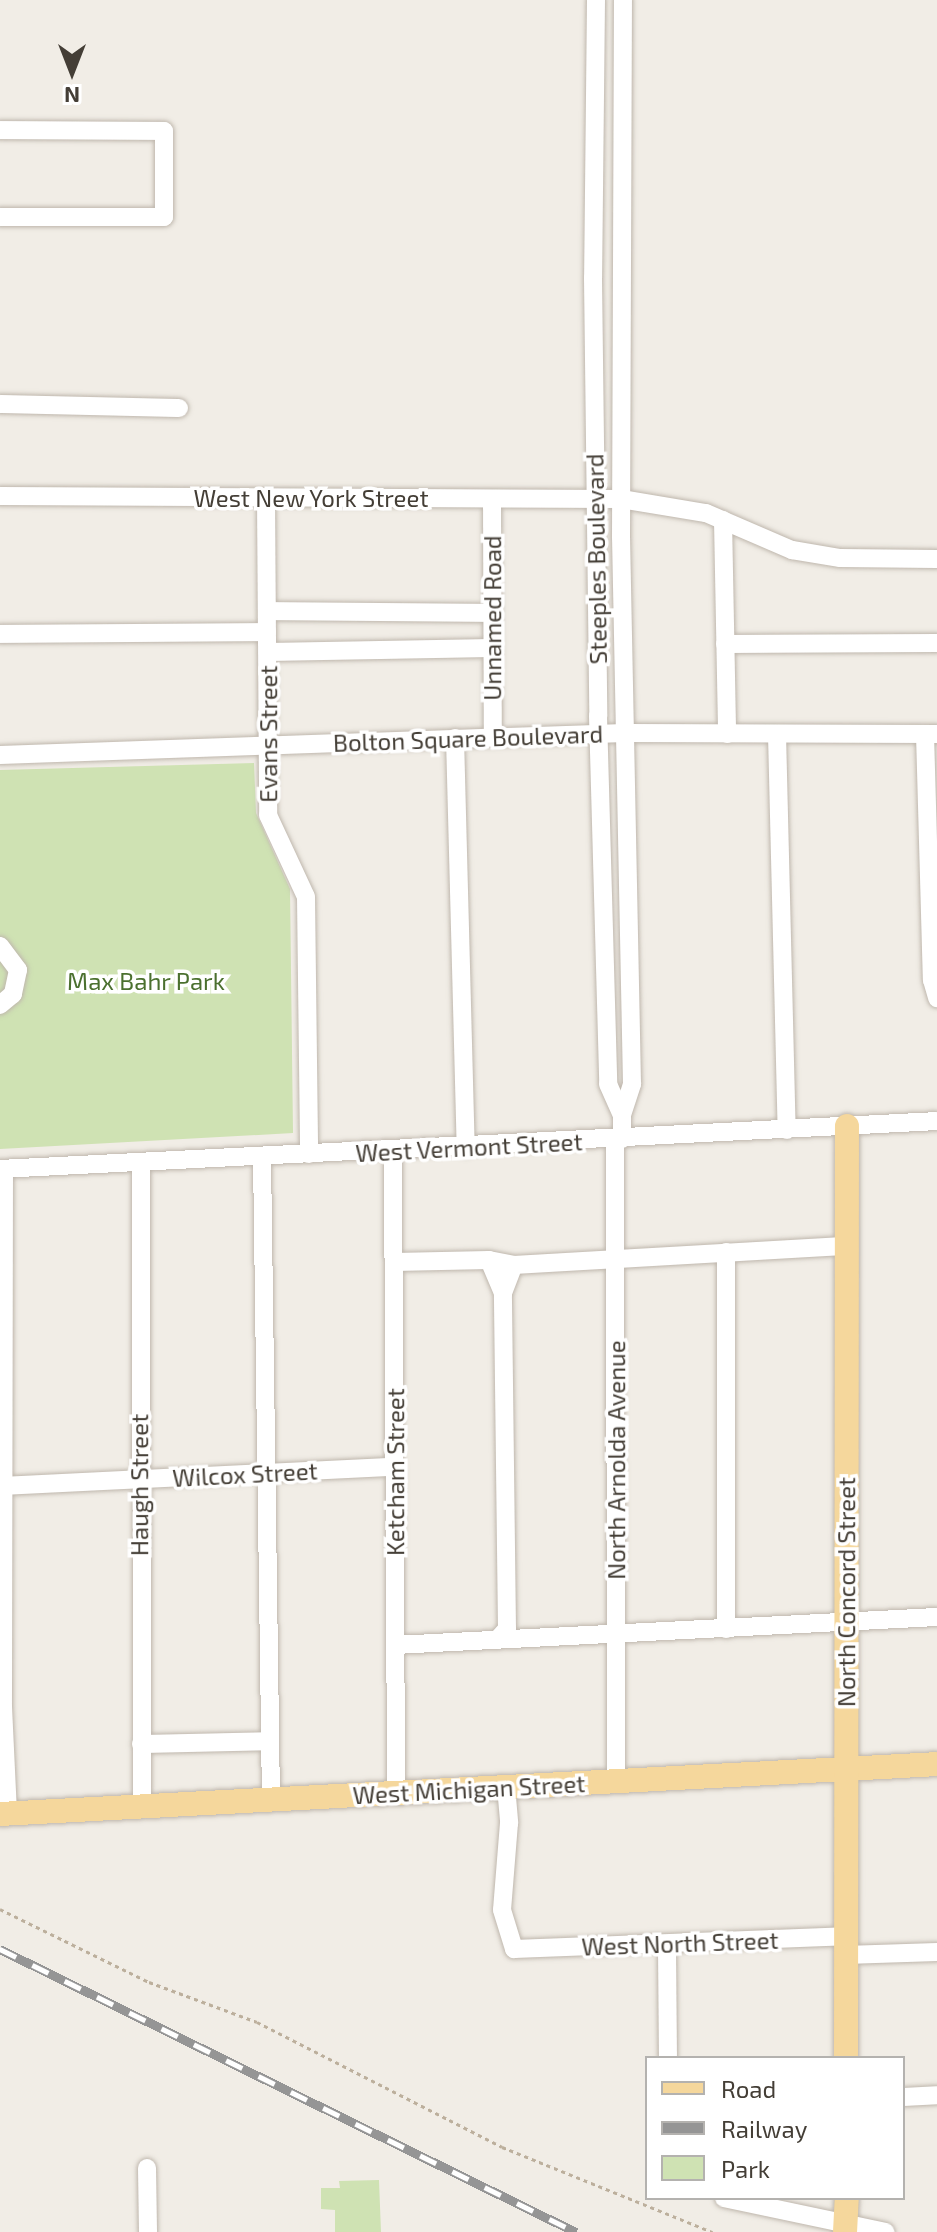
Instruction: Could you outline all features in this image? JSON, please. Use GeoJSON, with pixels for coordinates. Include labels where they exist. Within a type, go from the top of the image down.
{"type":"FeatureCollection","features":[{"type":"Feature","properties":{"kind":"main road","name":"North Concord Street"},"geometry":{"type":"LineString","coordinates":[[846,2056],[847,1126]]}},
{"type":"Feature","properties":{"kind":"main road","name":"West Michigan Street"},"geometry":{"type":"LineString","coordinates":[[4,1814],[937,1764]]}},
{"type":"Feature","properties":{"kind":"main road"},"geometry":{"type":"LineString","coordinates":[[846,2228],[847,2200]]}},
{"type":"Feature","properties":{"kind":"street","name":"Steeples Boulevard"},"geometry":{"type":"LineString","coordinates":[[596,0],[594,499],[599,734],[608,1084],[622,1115]]}},
{"type":"Feature","properties":{"kind":"street","name":"Steeples Boulevard"},"geometry":{"type":"LineString","coordinates":[[619,1139],[622,1115],[632,1084],[621,499],[623,0]]}},
{"type":"Feature","properties":{"kind":"street"},"geometry":{"type":"LineString","coordinates":[[0,130],[164,131],[164,217],[0,217]]}},
{"type":"Feature","properties":{"kind":"street"},"geometry":{"type":"LineString","coordinates":[[0,404],[179,408]]}},
{"type":"Feature","properties":{"kind":"street","name":"West New York Street"},"geometry":{"type":"LineString","coordinates":[[0,496],[621,499],[671,503],[723,520],[792,550],[828,556],[937,559]]}},
{"type":"Feature","properties":{"kind":"street","name":"Evans Street"},"geometry":{"type":"LineString","coordinates":[[266,497],[268,815],[306,897],[309,1154]]}},
{"type":"Feature","properties":{"kind":"street","name":"Unnamed Road"},"geometry":{"type":"LineString","coordinates":[[492,499],[493,737]]}},
{"type":"Feature","properties":{"kind":"street"},"geometry":{"type":"LineString","coordinates":[[723,520],[727,734]]}},
{"type":"Feature","properties":{"kind":"street"},"geometry":{"type":"LineString","coordinates":[[267,611],[492,613]]}},
{"type":"Feature","properties":{"kind":"street"},"geometry":{"type":"LineString","coordinates":[[0,634],[267,632]]}},
{"type":"Feature","properties":{"kind":"street"},"geometry":{"type":"LineString","coordinates":[[725,644],[937,643]]}},
{"type":"Feature","properties":{"kind":"street"},"geometry":{"type":"LineString","coordinates":[[268,652],[492,648]]}},
{"type":"Feature","properties":{"kind":"street","name":"Bolton Square Boulevard"},"geometry":{"type":"LineString","coordinates":[[0,755],[625,733],[931,734]]}},
{"type":"Feature","properties":{"kind":"street"},"geometry":{"type":"LineString","coordinates":[[777,734],[787,1130]]}},
{"type":"Feature","properties":{"kind":"street"},"geometry":{"type":"LineString","coordinates":[[931,734],[932,980],[937,998]]}},
{"type":"Feature","properties":{"kind":"street"},"geometry":{"type":"LineString","coordinates":[[455,738],[466,1148]]}},
{"type":"Feature","properties":{"kind":"street"},"geometry":{"type":"LineString","coordinates":[[0,946],[18,970],[13,994],[0,1005]]}},
{"type":"Feature","properties":{"kind":"street","name":"West Vermont Street"},"geometry":{"type":"LineString","coordinates":[[2,1169],[466,1148],[937,1121]]}},
{"type":"Feature","properties":{"kind":"street","name":"North Arnolda Avenue"},"geometry":{"type":"LineString","coordinates":[[616,1781],[616,1258],[619,1139]]}},
{"type":"Feature","properties":{"kind":"street","name":"Ketcham Street"},"geometry":{"type":"LineString","coordinates":[[393,1150],[396,1793]]}},
{"type":"Feature","properties":{"kind":"street"},"geometry":{"type":"LineString","coordinates":[[262,1157],[264,1473],[272,1588],[271,1800]]}},
{"type":"Feature","properties":{"kind":"street","name":"Haugh Street"},"geometry":{"type":"LineString","coordinates":[[141,1163],[138,1480],[142,1807]]}},
{"type":"Feature","properties":{"kind":"street"},"geometry":{"type":"LineString","coordinates":[[2,1169],[4,1814]]}},
{"type":"Feature","properties":{"kind":"street"},"geometry":{"type":"LineString","coordinates":[[394,1262],[489,1260],[514,1265],[847,1246]]}},
{"type":"Feature","properties":{"kind":"street"},"geometry":{"type":"LineString","coordinates":[[726,1252],[726,1629]]}},
{"type":"Feature","properties":{"kind":"street"},"geometry":{"type":"LineString","coordinates":[[489,1260],[503,1293]]}},
{"type":"Feature","properties":{"kind":"street"},"geometry":{"type":"LineString","coordinates":[[497,1640],[507,1629],[503,1293],[514,1265]]}},
{"type":"Feature","properties":{"kind":"street","name":"Wilcox Street"},"geometry":{"type":"LineString","coordinates":[[2,1486],[395,1467]]}},
{"type":"Feature","properties":{"kind":"street"},"geometry":{"type":"LineString","coordinates":[[395,1645],[937,1617]]}},
{"type":"Feature","properties":{"kind":"street"},"geometry":{"type":"LineString","coordinates":[[141,1744],[269,1741]]}},
{"type":"Feature","properties":{"kind":"street","name":"West North Street"},"geometry":{"type":"LineString","coordinates":[[506,1786],[509,1823],[502,1910],[514,1949],[845,1945],[937,1952]]}},
{"type":"Feature","properties":{"kind":"street"},"geometry":{"type":"LineString","coordinates":[[667,1947],[668,2056]]}},
{"type":"Feature","properties":{"kind":"street"},"geometry":{"type":"LineString","coordinates":[[905,2097],[937,2095]]}},
{"type":"Feature","properties":{"kind":"street"},"geometry":{"type":"LineString","coordinates":[[147,2168],[148,2232]]}},
{"type":"Feature","properties":{"kind":"street"},"geometry":{"type":"LineString","coordinates":[[732,2200],[846,2228],[885,2232]]}},
{"type":"Feature","properties":{"kind":"path"},"geometry":{"type":"LineString","coordinates":[[0,1909],[149,1982],[257,2022],[502,2147],[712,2232]]}},
{"type":"Feature","properties":{"kind":"green space","name":"Max Bahr Park"},"geometry":{"type":"Polygon","coordinates":[[[254,763],[256,813],[290,889],[293,1133],[0,1149],[0,770],[254,763]]]}},
{"type":"Feature","properties":{"kind":"green space"},"geometry":{"type":"Polygon","coordinates":[[[379,2180],[381,2232],[335,2232],[335,2210],[321,2209],[321,2188],[340,2188],[339,2181],[379,2180]]]}},
{"type":"Feature","properties":{"kind":"railway"},"geometry":{"type":"LineString","coordinates":[[0,1949],[576,2232]]}}]}
